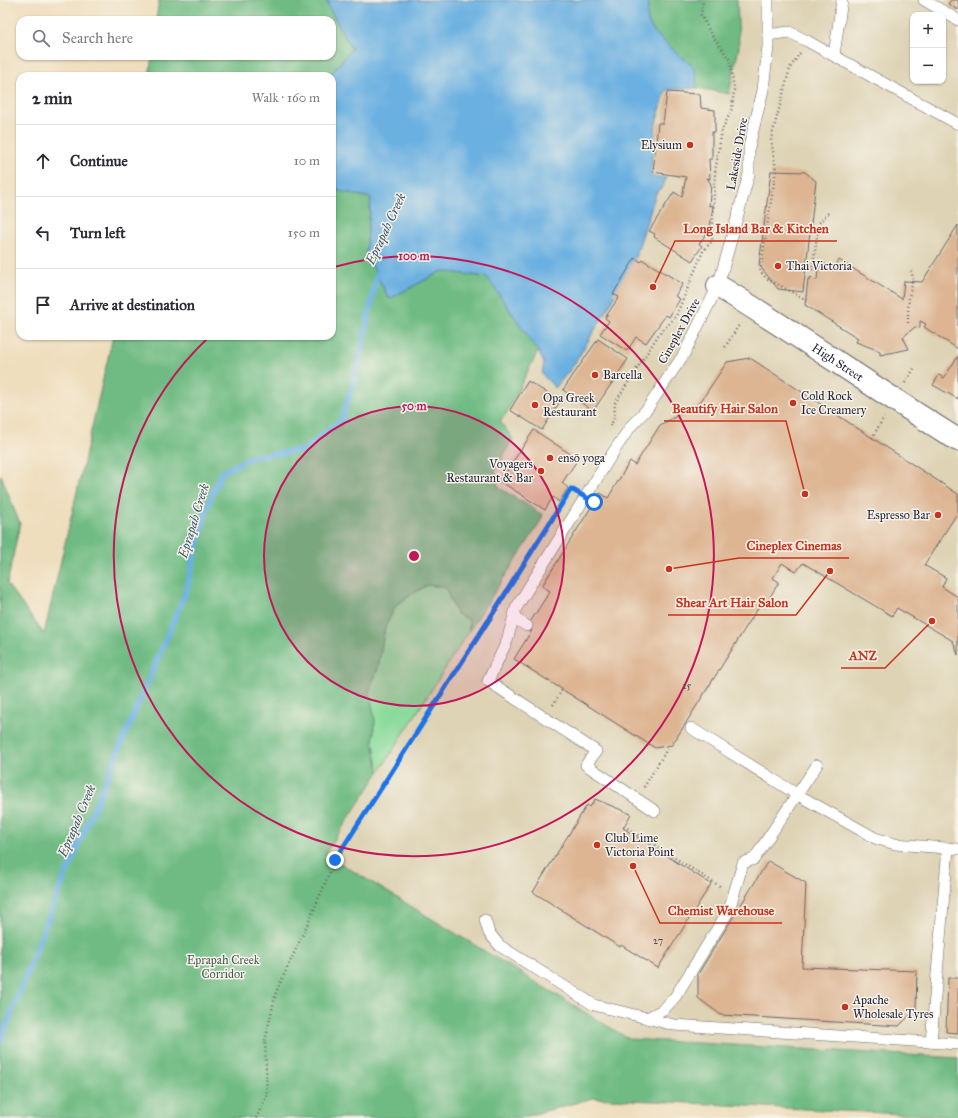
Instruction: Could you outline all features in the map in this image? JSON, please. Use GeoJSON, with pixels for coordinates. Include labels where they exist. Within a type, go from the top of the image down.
{"type":"FeatureCollection","features":[{"type":"Feature","properties":{"kind":"street","name":"High Street"},"geometry":{"type":"LineString","coordinates":[[718,286],[958,440]]}},
{"type":"Feature","properties":{"kind":"lane","name":"Lakeside Drive"},"geometry":{"type":"LineString","coordinates":[[718,286],[749,174],[749,147],[763,90],[768,47],[768,0]]}},
{"type":"Feature","properties":{"kind":"lane"},"geometry":{"type":"LineString","coordinates":[[834,55],[842,0]]}},
{"type":"Feature","properties":{"kind":"lane"},"geometry":{"type":"LineString","coordinates":[[924,0],[958,20]]}},
{"type":"Feature","properties":{"kind":"lane"},"geometry":{"type":"LineString","coordinates":[[768,35],[789,32],[834,55],[958,124]]}},
{"type":"Feature","properties":{"kind":"lane","name":"Cineplex Drive"},"geometry":{"type":"LineString","coordinates":[[655,811],[586,765],[596,751],[488,681],[502,654],[516,608],[614,450],[631,426],[647,408],[684,354],[718,286]]}},
{"type":"Feature","properties":{"kind":"lane"},"geometry":{"type":"LineString","coordinates":[[514,618],[527,626]]}},
{"type":"Feature","properties":{"kind":"lane"},"geometry":{"type":"LineString","coordinates":[[691,728],[798,795],[875,838],[895,844],[953,849],[931,1042]]}},
{"type":"Feature","properties":{"kind":"lane"},"geometry":{"type":"LineString","coordinates":[[647,1018],[664,1009],[675,996],[729,910],[744,863],[754,859],[817,765]]}},
{"type":"Feature","properties":{"kind":"lane"},"geometry":{"type":"LineString","coordinates":[[485,920],[489,932],[500,946],[594,1004],[647,1018],[674,1025],[958,1044]]}},
{"type":"Feature","properties":{"kind":"path"},"geometry":{"type":"LineString","coordinates":[[606,432],[614,419],[615,403],[659,334],[676,316],[703,251],[712,242],[715,172],[722,130],[732,109],[734,89],[730,60],[711,34],[701,15],[703,0]]}},
{"type":"Feature","properties":{"kind":"path"},"geometry":{"type":"LineString","coordinates":[[807,41],[790,68],[771,139],[776,170],[760,271],[766,278],[808,301]]}},
{"type":"Feature","properties":{"kind":"path"},"geometry":{"type":"LineString","coordinates":[[811,278],[819,223],[830,211]]}},
{"type":"Feature","properties":{"kind":"path"},"geometry":{"type":"LineString","coordinates":[[908,323],[909,298],[913,284],[913,274],[911,271]]}},
{"type":"Feature","properties":{"kind":"path"},"geometry":{"type":"LineString","coordinates":[[725,347],[739,325]]}},
{"type":"Feature","properties":{"kind":"path"},"geometry":{"type":"LineString","coordinates":[[905,384],[915,367]]}},
{"type":"Feature","properties":{"kind":"path"},"geometry":{"type":"LineString","coordinates":[[872,438],[887,413]]}},
{"type":"Feature","properties":{"kind":"path"},"geometry":{"type":"LineString","coordinates":[[256,1118],[268,1095],[265,1041],[276,992],[335,860],[502,599]]}},
{"type":"Feature","properties":{"kind":"path"},"geometry":{"type":"LineString","coordinates":[[553,704],[562,690]]}},
{"type":"Feature","properties":{"kind":"path"},"geometry":{"type":"LineString","coordinates":[[642,790],[669,746]]}},
{"type":"Feature","properties":{"kind":"path"},"geometry":{"type":"LineString","coordinates":[[624,826],[722,888],[728,888],[731,881],[739,881]]}},
{"type":"Feature","properties":{"kind":"shaded area"},"geometry":{"type":"Polygon","coordinates":[[[737,0],[958,0],[958,1058],[629,1039],[325,854],[488,434],[505,414],[538,351],[650,176],[656,123],[666,90],[729,94],[739,47],[737,0]]]}},
{"type":"Feature","properties":{"kind":"green space"},"geometry":{"type":"Polygon","coordinates":[[[159,0],[328,0],[328,6],[334,16],[157,16],[159,0]]]}},
{"type":"Feature","properties":{"kind":"green space"},"geometry":{"type":"Polygon","coordinates":[[[650,0],[737,0],[739,47],[729,94],[697,88],[695,68],[662,39],[650,26],[647,16],[650,0]]]}},
{"type":"Feature","properties":{"kind":"green space"},"geometry":{"type":"Polygon","coordinates":[[[336,20],[352,49],[332,72],[150,72],[151,60],[336,60],[336,20]]]}},
{"type":"Feature","properties":{"kind":"green space","name":"Eprapah Creek Corridor"},"geometry":{"type":"Polygon","coordinates":[[[336,190],[371,198],[366,253],[389,299],[442,271],[487,277],[538,351],[506,414],[500,421],[513,439],[495,471],[498,487],[543,515],[538,526],[469,631],[469,620],[456,613],[445,587],[427,585],[396,605],[385,627],[378,668],[369,691],[375,720],[373,741],[379,772],[325,854],[629,1039],[958,1058],[958,1117],[593,1098],[520,1118],[0,1118],[1,475],[20,524],[7,584],[44,634],[112,340],[336,340],[336,190]]]}},
{"type":"Feature","properties":{"kind":"green space"},"geometry":{"type":"Polygon","coordinates":[[[427,585],[445,587],[456,613],[469,620],[469,631],[379,772],[373,741],[375,720],[369,691],[378,668],[385,627],[396,605],[427,585]]]}},
{"type":"Feature","properties":{"kind":"water"},"geometry":{"type":"Polygon","coordinates":[[[328,0],[650,0],[647,16],[650,27],[695,68],[697,88],[666,90],[656,123],[650,176],[666,178],[663,187],[656,193],[635,258],[613,300],[573,366],[555,388],[542,374],[544,363],[538,351],[487,277],[442,271],[389,299],[366,253],[371,198],[336,190],[336,72],[332,72],[352,49],[336,20],[336,16],[334,16],[328,6],[328,0]]]}},
{"type":"Feature","properties":{"kind":"building"},"geometry":{"type":"Polygon","coordinates":[[[951,0],[958,0],[958,10],[948,4],[951,0]]]}},
{"type":"Feature","properties":{"kind":"building"},"geometry":{"type":"Polygon","coordinates":[[[667,92],[700,94],[701,108],[715,110],[715,132],[712,132],[712,159],[709,159],[710,179],[707,178],[711,184],[709,206],[713,205],[710,228],[699,244],[702,246],[692,261],[654,237],[655,234],[649,231],[674,192],[682,197],[686,177],[653,172],[658,123],[663,123],[667,92]]]}},
{"type":"Feature","properties":{"kind":"building"},"geometry":{"type":"Polygon","coordinates":[[[771,171],[805,172],[816,181],[803,292],[778,289],[759,265],[771,171]]]}},
{"type":"Feature","properties":{"kind":"building"},"geometry":{"type":"Polygon","coordinates":[[[958,225],[958,349],[924,327],[926,324],[920,321],[920,328],[915,327],[903,337],[909,349],[880,355],[880,351],[856,342],[858,338],[805,305],[808,279],[817,280],[818,268],[822,262],[833,269],[839,260],[902,299],[904,281],[922,282],[958,225]]]}},
{"type":"Feature","properties":{"kind":"building"},"geometry":{"type":"Polygon","coordinates":[[[635,258],[641,262],[643,260],[683,284],[675,296],[680,299],[669,317],[666,315],[646,343],[636,337],[627,351],[600,334],[609,321],[605,318],[619,297],[613,294],[635,258]]]}},
{"type":"Feature","properties":{"kind":"building","name":"Barcella"},"geometry":{"type":"Polygon","coordinates":[[[598,339],[628,359],[593,411],[563,390],[598,339]]]}},
{"type":"Feature","properties":{"kind":"building"},"geometry":{"type":"Polygon","coordinates":[[[958,356],[958,399],[933,385],[939,375],[944,378],[958,356]]]}},
{"type":"Feature","properties":{"kind":"building"},"geometry":{"type":"Polygon","coordinates":[[[750,358],[958,494],[958,512],[924,565],[946,578],[942,587],[958,597],[958,655],[953,641],[897,608],[892,616],[803,563],[796,572],[782,563],[773,578],[779,582],[767,602],[763,600],[672,745],[655,748],[514,659],[532,630],[527,627],[550,591],[542,586],[600,493],[608,498],[630,461],[635,465],[660,425],[699,404],[727,362],[750,358]]]}},
{"type":"Feature","properties":{"kind":"building","name":"Opa Greek Restaurant"},"geometry":{"type":"Polygon","coordinates":[[[528,381],[560,401],[542,430],[510,410],[528,381]]]}},
{"type":"Feature","properties":{"kind":"building"},"geometry":{"type":"Polygon","coordinates":[[[534,430],[578,459],[562,483],[568,488],[559,502],[553,497],[545,510],[500,481],[534,430]]]}},
{"type":"Feature","properties":{"kind":"building"},"geometry":{"type":"Polygon","coordinates":[[[595,799],[631,814],[623,828],[711,884],[658,968],[621,945],[620,947],[533,892],[587,805],[590,807],[595,799]]]}},
{"type":"Feature","properties":{"kind":"building"},"geometry":{"type":"Polygon","coordinates":[[[768,861],[806,883],[802,967],[917,971],[916,1009],[899,1026],[721,1015],[698,998],[698,974],[768,861]]]}},
{"type":"Feature","properties":{"kind":"building"},"geometry":{"type":"Polygon","coordinates":[[[948,978],[958,978],[958,1033],[946,1032],[948,978]]]}},
{"type":"Feature","properties":{"kind":"waterway","name":"Eprapah Creek"},"geometry":{"type":"LineString","coordinates":[[0,1042],[56,898],[185,594],[208,505],[221,473],[251,457],[304,450],[342,419],[358,366],[380,267]]}},
{"type":"Feature","properties":{"kind":"place","name":"Elysium"},"geometry":{"type":"Point","coordinates":[690,145]}},
{"type":"Feature","properties":{"kind":"place","name":"Thai Victoria"},"geometry":{"type":"Point","coordinates":[778,266]}},
{"type":"Feature","properties":{"kind":"place","name":"Long Island Bar & Kitchen"},"geometry":{"type":"Point","coordinates":[653,287]}},
{"type":"Feature","properties":{"kind":"place","name":"Barcella"},"geometry":{"type":"Point","coordinates":[595,375]}},
{"type":"Feature","properties":{"kind":"place","name":"Cold Rock Ice Creamery"},"geometry":{"type":"Point","coordinates":[793,403]}},
{"type":"Feature","properties":{"kind":"place","name":"Opa Greek Restaurant"},"geometry":{"type":"Point","coordinates":[535,405]}},
{"type":"Feature","properties":{"kind":"place","name":"ensō yoga"},"geometry":{"type":"Point","coordinates":[550,458]}},
{"type":"Feature","properties":{"kind":"place","name":"Voyagers Restaurant & Bar"},"geometry":{"type":"Point","coordinates":[541,471]}},
{"type":"Feature","properties":{"kind":"place","name":"Beautify Hair Salon"},"geometry":{"type":"Point","coordinates":[805,494]}},
{"type":"Feature","properties":{"kind":"place","name":"Espresso Bar"},"geometry":{"type":"Point","coordinates":[938,515]}},
{"type":"Feature","properties":{"kind":"place","name":"Cineplex Cinemas"},"geometry":{"type":"Point","coordinates":[669,569]}},
{"type":"Feature","properties":{"kind":"place","name":"Shear Art Hair Salon"},"geometry":{"type":"Point","coordinates":[830,571]}},
{"type":"Feature","properties":{"kind":"place","name":"ANZ"},"geometry":{"type":"Point","coordinates":[932,621]}},
{"type":"Feature","properties":{"kind":"place","name":"Club Lime Victoria Point"},"geometry":{"type":"Point","coordinates":[597,845]}},
{"type":"Feature","properties":{"kind":"place","name":"Chemist Warehouse"},"geometry":{"type":"Point","coordinates":[633,866]}},
{"type":"Feature","properties":{"kind":"place","name":"Apache Wholesale Tyres"},"geometry":{"type":"Point","coordinates":[845,1007]}},
{"type":"Feature","properties":{"kind":"route"},"geometry":{"type":"LineString","coordinates":[[335,860],[571,489],[594,502]]}}]}
